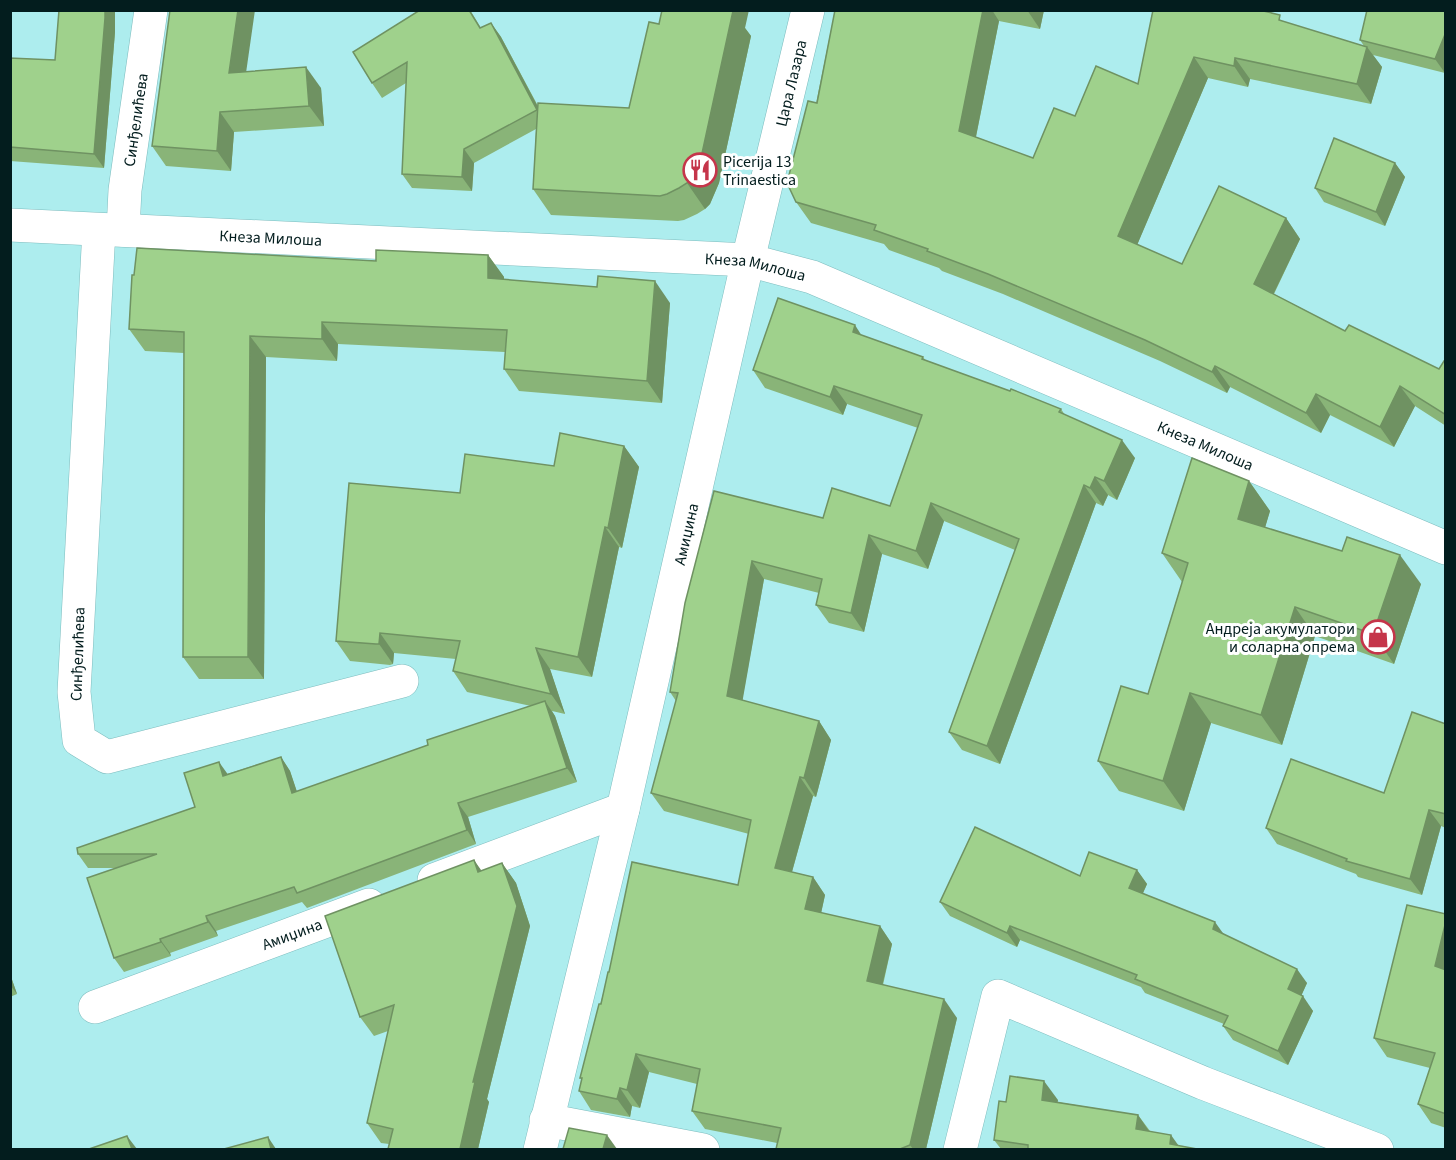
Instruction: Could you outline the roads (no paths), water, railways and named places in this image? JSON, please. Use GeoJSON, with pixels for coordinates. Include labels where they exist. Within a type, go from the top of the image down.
{"type":"FeatureCollection","features":[{"type":"Feature","properties":{"kind":"street","name":"Синђелићева"},"geometry":{"type":"LineString","coordinates":[[151,10],[125,190],[111,230],[74,692],[79,740],[107,757],[402,681]]}},
{"type":"Feature","properties":{"kind":"street","name":"Цара Лазара"},"geometry":{"type":"LineString","coordinates":[[748,260],[808,10]]}},
{"type":"Feature","properties":{"kind":"street","name":"Кнеза Милоша"},"geometry":{"type":"LineString","coordinates":[[10,225],[748,260],[812,277],[1446,548]]}},
{"type":"Feature","properties":{"kind":"street","name":"Амиџина"},"geometry":{"type":"LineString","coordinates":[[543,1135],[623,809],[748,260]]}},
{"type":"Feature","properties":{"kind":"street","name":"Амиџина"},"geometry":{"type":"LineString","coordinates":[[95,1007],[623,809]]}},
{"type":"Feature","properties":{"kind":"street"},"geometry":{"type":"LineString","coordinates":[[960,1149],[998,996],[1203,1083],[1377,1149]]}},
{"type":"Feature","properties":{"kind":"street"},"geometry":{"type":"LineString","coordinates":[[543,1135],[703,1149]]}},
{"type":"Feature","properties":{"kind":"place","name":"Picerija 13 Trinaestica"},"geometry":{"type":"Point","coordinates":[700,170]}},
{"type":"Feature","properties":{"kind":"place","name":"Андреја акумулатори и соларна опрема"},"geometry":{"type":"Point","coordinates":[1378,637]}}]}
